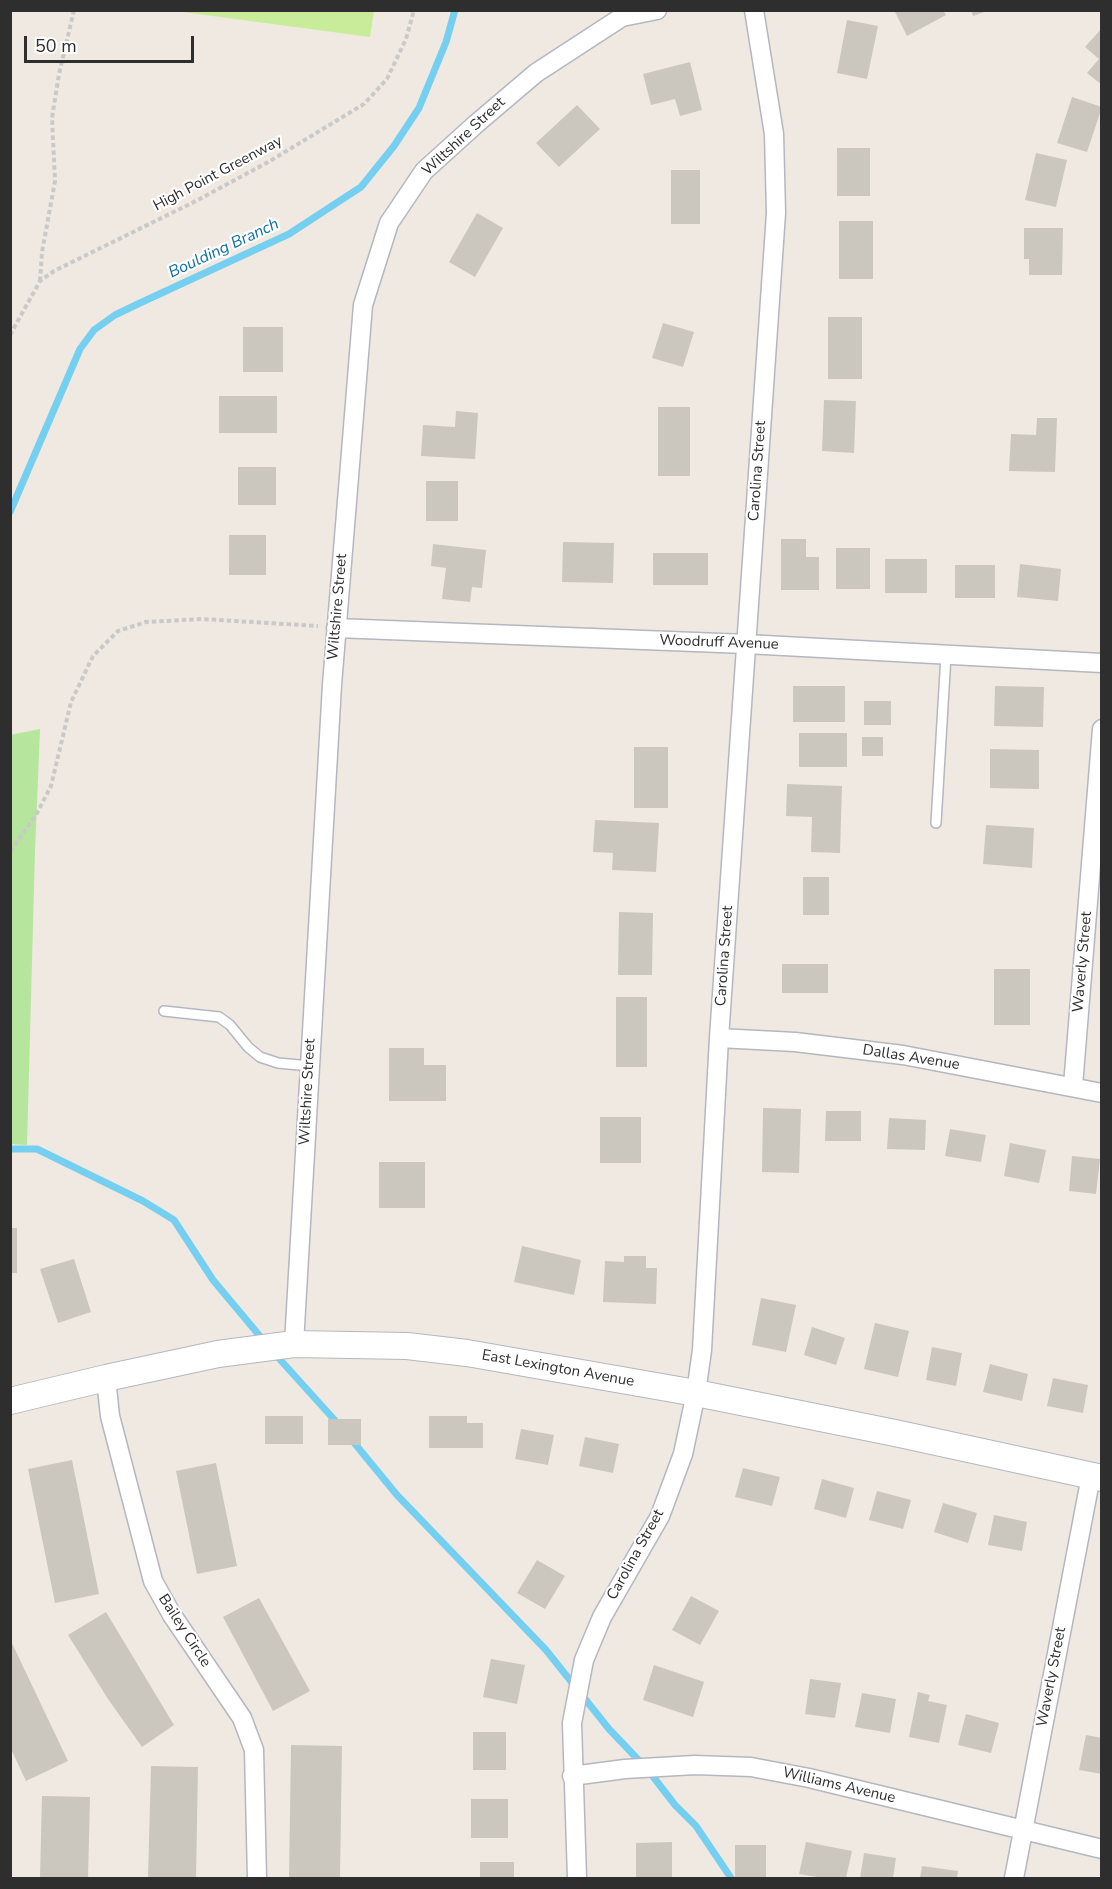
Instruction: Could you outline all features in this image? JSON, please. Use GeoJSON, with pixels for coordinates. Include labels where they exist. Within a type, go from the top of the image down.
{"type":"FeatureCollection","features":[{"type":"Feature","properties":{"kind":"main road","name":"East Lexington Avenue"},"geometry":{"type":"LineString","coordinates":[[10,1401],[218,1354],[294,1344],[407,1346],[467,1353],[696,1393],[1096,1477]]}},
{"type":"Feature","properties":{"kind":"street","name":"Wiltshire Street"},"geometry":{"type":"LineString","coordinates":[[294,1344],[336,628],[363,305],[389,223],[424,171],[536,73],[622,17],[657,10]]}},
{"type":"Feature","properties":{"kind":"street","name":"Carolina Street"},"geometry":{"type":"LineString","coordinates":[[577,1878],[572,1723],[584,1660],[602,1617],[660,1516],[683,1454],[696,1393],[702,1350],[719,1038],[776,213],[774,134],[754,10]]}},
{"type":"Feature","properties":{"kind":"street","name":"Woodruff Avenue"},"geometry":{"type":"LineString","coordinates":[[336,628],[746,644],[1101,663]]}},
{"type":"Feature","properties":{"kind":"street","name":"Waverly Street"},"geometry":{"type":"LineString","coordinates":[[1073,1086],[1101,729]]}},
{"type":"Feature","properties":{"kind":"street","name":"Dallas Avenue"},"geometry":{"type":"LineString","coordinates":[[719,1038],[795,1042],[903,1055],[1101,1093]]}},
{"type":"Feature","properties":{"kind":"street","name":"Bailey Circle"},"geometry":{"type":"LineString","coordinates":[[106,1378],[110,1416],[153,1581],[172,1615],[242,1718],[255,1750],[257,1878]]}},
{"type":"Feature","properties":{"kind":"street","name":"Waverly Street"},"geometry":{"type":"LineString","coordinates":[[1014,1878],[1096,1477]]}},
{"type":"Feature","properties":{"kind":"street","name":"Williams Avenue"},"geometry":{"type":"LineString","coordinates":[[572,1776],[637,1768],[695,1765],[751,1767],[809,1778],[1101,1849]]}},
{"type":"Feature","properties":{"kind":"lane"},"geometry":{"type":"LineString","coordinates":[[936,823],[946,655]]}},
{"type":"Feature","properties":{"kind":"lane"},"geometry":{"type":"LineString","coordinates":[[165,1011],[219,1017],[230,1025],[248,1047],[260,1057],[278,1063],[310,1066]]}},
{"type":"Feature","properties":{"kind":"path"},"geometry":{"type":"LineString","coordinates":[[40,281],[42,252],[56,181],[52,118],[58,74],[74,10]]}},
{"type":"Feature","properties":{"kind":"path","name":"High Point Greenway"},"geometry":{"type":"LineString","coordinates":[[10,335],[40,281],[54,271],[196,201],[270,161],[364,104],[387,79],[406,39],[414,10]]}},
{"type":"Feature","properties":{"kind":"path"},"geometry":{"type":"LineString","coordinates":[[10,851],[35,818],[51,786],[71,702],[93,656],[118,631],[146,622],[202,619],[336,628]]}},
{"type":"Feature","properties":{"kind":"green space"},"geometry":{"type":"Polygon","coordinates":[[[183,10],[374,11],[370,37],[183,12],[183,10]]]}},
{"type":"Feature","properties":{"kind":"green space"},"geometry":{"type":"Polygon","coordinates":[[[40,729],[27,1145],[10,1144],[10,735],[40,729]]]}},
{"type":"Feature","properties":{"kind":"building"},"geometry":{"type":"Polygon","coordinates":[[[894,10],[943,10],[946,15],[907,36],[894,10]]]}},
{"type":"Feature","properties":{"kind":"building"},"geometry":{"type":"Polygon","coordinates":[[[971,10],[987,10],[987,11],[973,16],[971,10]]]}},
{"type":"Feature","properties":{"kind":"building"},"geometry":{"type":"Polygon","coordinates":[[[847,20],[878,26],[867,79],[837,73],[847,20]]]}},
{"type":"Feature","properties":{"kind":"building"},"geometry":{"type":"Polygon","coordinates":[[[1102,28],[1102,85],[1087,73],[1099,59],[1085,47],[1102,28]]]}},
{"type":"Feature","properties":{"kind":"building"},"geometry":{"type":"Polygon","coordinates":[[[690,62],[702,110],[680,116],[675,99],[651,105],[643,74],[690,62]]]}},
{"type":"Feature","properties":{"kind":"building"},"geometry":{"type":"Polygon","coordinates":[[[1072,97],[1102,107],[1087,152],[1057,143],[1072,97]]]}},
{"type":"Feature","properties":{"kind":"building"},"geometry":{"type":"Polygon","coordinates":[[[577,105],[600,129],[559,167],[536,143],[577,105]]]}},
{"type":"Feature","properties":{"kind":"building"},"geometry":{"type":"Polygon","coordinates":[[[837,148],[870,148],[870,196],[837,196],[837,148]]]}},
{"type":"Feature","properties":{"kind":"building"},"geometry":{"type":"Polygon","coordinates":[[[1036,153],[1067,160],[1056,207],[1025,200],[1036,153]]]}},
{"type":"Feature","properties":{"kind":"building"},"geometry":{"type":"Polygon","coordinates":[[[671,170],[700,170],[700,224],[671,224],[671,170]]]}},
{"type":"Feature","properties":{"kind":"building"},"geometry":{"type":"Polygon","coordinates":[[[477,213],[503,228],[475,277],[449,262],[477,213]]]}},
{"type":"Feature","properties":{"kind":"building"},"geometry":{"type":"Polygon","coordinates":[[[839,221],[873,221],[873,279],[839,279],[839,221]]]}},
{"type":"Feature","properties":{"kind":"building"},"geometry":{"type":"Polygon","coordinates":[[[1024,228],[1063,228],[1062,275],[1029,275],[1029,259],[1024,259],[1024,228]]]}},
{"type":"Feature","properties":{"kind":"building"},"geometry":{"type":"Polygon","coordinates":[[[828,317],[862,317],[862,379],[828,379],[828,317]]]}},
{"type":"Feature","properties":{"kind":"building"},"geometry":{"type":"Polygon","coordinates":[[[663,323],[694,332],[683,367],[652,358],[663,323]]]}},
{"type":"Feature","properties":{"kind":"building"},"geometry":{"type":"Polygon","coordinates":[[[243,327],[283,327],[283,372],[243,372],[243,327]]]}},
{"type":"Feature","properties":{"kind":"building"},"geometry":{"type":"Polygon","coordinates":[[[219,396],[277,396],[277,433],[219,433],[219,396]]]}},
{"type":"Feature","properties":{"kind":"building"},"geometry":{"type":"Polygon","coordinates":[[[824,400],[856,401],[854,453],[822,451],[824,400]]]}},
{"type":"Feature","properties":{"kind":"building"},"geometry":{"type":"Polygon","coordinates":[[[658,407],[690,407],[690,476],[658,476],[658,407]]]}},
{"type":"Feature","properties":{"kind":"building"},"geometry":{"type":"Polygon","coordinates":[[[456,411],[478,413],[475,459],[421,456],[423,425],[455,427],[456,411]]]}},
{"type":"Feature","properties":{"kind":"building"},"geometry":{"type":"Polygon","coordinates":[[[1037,418],[1057,418],[1055,472],[1009,471],[1011,434],[1036,435],[1037,418]]]}},
{"type":"Feature","properties":{"kind":"building"},"geometry":{"type":"Polygon","coordinates":[[[238,467],[276,467],[276,505],[238,505],[238,467]]]}},
{"type":"Feature","properties":{"kind":"building"},"geometry":{"type":"Polygon","coordinates":[[[426,481],[458,481],[458,521],[426,521],[426,481]]]}},
{"type":"Feature","properties":{"kind":"building"},"geometry":{"type":"Polygon","coordinates":[[[229,535],[266,535],[266,575],[229,575],[229,535]]]}},
{"type":"Feature","properties":{"kind":"building"},"geometry":{"type":"Polygon","coordinates":[[[781,539],[806,539],[806,557],[819,557],[819,590],[781,590],[781,539]]]}},
{"type":"Feature","properties":{"kind":"building"},"geometry":{"type":"Polygon","coordinates":[[[563,542],[614,543],[613,583],[562,582],[563,542]]]}},
{"type":"Feature","properties":{"kind":"building"},"geometry":{"type":"Polygon","coordinates":[[[433,544],[486,550],[482,588],[472,587],[470,602],[442,599],[446,568],[431,566],[433,544]]]}},
{"type":"Feature","properties":{"kind":"building"},"geometry":{"type":"Polygon","coordinates":[[[836,548],[870,548],[870,589],[836,589],[836,548]]]}},
{"type":"Feature","properties":{"kind":"building"},"geometry":{"type":"Polygon","coordinates":[[[653,553],[708,553],[708,585],[653,585],[653,553]]]}},
{"type":"Feature","properties":{"kind":"building"},"geometry":{"type":"Polygon","coordinates":[[[885,559],[927,559],[927,593],[885,593],[885,559]]]}},
{"type":"Feature","properties":{"kind":"building"},"geometry":{"type":"Polygon","coordinates":[[[1020,564],[1061,569],[1058,601],[1017,597],[1020,564]]]}},
{"type":"Feature","properties":{"kind":"building"},"geometry":{"type":"Polygon","coordinates":[[[955,565],[995,565],[995,598],[955,598],[955,565]]]}},
{"type":"Feature","properties":{"kind":"building"},"geometry":{"type":"Polygon","coordinates":[[[793,686],[845,686],[845,722],[793,722],[793,686]]]}},
{"type":"Feature","properties":{"kind":"building"},"geometry":{"type":"Polygon","coordinates":[[[995,686],[1044,687],[1043,727],[994,726],[995,686]]]}},
{"type":"Feature","properties":{"kind":"building"},"geometry":{"type":"Polygon","coordinates":[[[864,701],[891,701],[891,725],[864,725],[864,701]]]}},
{"type":"Feature","properties":{"kind":"building"},"geometry":{"type":"Polygon","coordinates":[[[799,733],[847,733],[847,767],[799,767],[799,733]]]}},
{"type":"Feature","properties":{"kind":"building"},"geometry":{"type":"Polygon","coordinates":[[[862,737],[883,737],[883,756],[862,756],[862,737]]]}},
{"type":"Feature","properties":{"kind":"building"},"geometry":{"type":"Polygon","coordinates":[[[634,747],[668,747],[668,808],[634,808],[634,747]]]}},
{"type":"Feature","properties":{"kind":"building"},"geometry":{"type":"Polygon","coordinates":[[[990,749],[1039,750],[1039,789],[990,788],[990,749]]]}},
{"type":"Feature","properties":{"kind":"building"},"geometry":{"type":"Polygon","coordinates":[[[787,784],[842,786],[840,853],[811,852],[812,817],[786,816],[787,784]]]}},
{"type":"Feature","properties":{"kind":"building"},"geometry":{"type":"Polygon","coordinates":[[[595,820],[659,823],[656,872],[612,870],[613,853],[593,852],[595,820]]]}},
{"type":"Feature","properties":{"kind":"building"},"geometry":{"type":"Polygon","coordinates":[[[986,825],[1034,828],[1032,868],[983,864],[986,825]]]}},
{"type":"Feature","properties":{"kind":"building"},"geometry":{"type":"Polygon","coordinates":[[[803,877],[829,877],[829,915],[803,915],[803,877]]]}},
{"type":"Feature","properties":{"kind":"building"},"geometry":{"type":"Polygon","coordinates":[[[619,912],[653,913],[652,975],[618,975],[619,912]]]}},
{"type":"Feature","properties":{"kind":"building"},"geometry":{"type":"Polygon","coordinates":[[[782,964],[828,964],[828,993],[782,993],[782,964]]]}},
{"type":"Feature","properties":{"kind":"building"},"geometry":{"type":"Polygon","coordinates":[[[994,969],[1030,969],[1030,1025],[994,1025],[994,969]]]}},
{"type":"Feature","properties":{"kind":"building"},"geometry":{"type":"Polygon","coordinates":[[[616,997],[647,997],[647,1067],[616,1067],[616,997]]]}},
{"type":"Feature","properties":{"kind":"building"},"geometry":{"type":"Polygon","coordinates":[[[389,1048],[424,1048],[424,1065],[446,1065],[446,1101],[389,1101],[389,1048]]]}},
{"type":"Feature","properties":{"kind":"building"},"geometry":{"type":"Polygon","coordinates":[[[763,1108],[801,1109],[799,1173],[762,1172],[763,1108]]]}},
{"type":"Feature","properties":{"kind":"building"},"geometry":{"type":"Polygon","coordinates":[[[826,1111],[861,1111],[861,1141],[825,1141],[826,1111]]]}},
{"type":"Feature","properties":{"kind":"building"},"geometry":{"type":"Polygon","coordinates":[[[600,1117],[641,1117],[641,1163],[600,1163],[600,1117]]]}},
{"type":"Feature","properties":{"kind":"building"},"geometry":{"type":"Polygon","coordinates":[[[889,1118],[926,1120],[925,1150],[887,1149],[889,1118]]]}},
{"type":"Feature","properties":{"kind":"building"},"geometry":{"type":"Polygon","coordinates":[[[950,1129],[986,1135],[981,1162],[945,1156],[950,1129]]]}},
{"type":"Feature","properties":{"kind":"building"},"geometry":{"type":"Polygon","coordinates":[[[1010,1143],[1046,1150],[1039,1183],[1004,1176],[1010,1143]]]}},
{"type":"Feature","properties":{"kind":"building"},"geometry":{"type":"Polygon","coordinates":[[[1072,1156],[1100,1159],[1096,1194],[1069,1191],[1072,1156]]]}},
{"type":"Feature","properties":{"kind":"building"},"geometry":{"type":"Polygon","coordinates":[[[379,1162],[425,1162],[425,1208],[379,1208],[379,1162]]]}},
{"type":"Feature","properties":{"kind":"building"},"geometry":{"type":"Polygon","coordinates":[[[10,1228],[17,1228],[17,1273],[10,1273],[10,1228]]]}},
{"type":"Feature","properties":{"kind":"building"},"geometry":{"type":"Polygon","coordinates":[[[522,1246],[581,1260],[574,1295],[514,1282],[522,1246]]]}},
{"type":"Feature","properties":{"kind":"building"},"geometry":{"type":"Polygon","coordinates":[[[624,1256],[646,1256],[646,1268],[657,1268],[656,1304],[603,1302],[605,1261],[624,1262],[624,1256]]]}},
{"type":"Feature","properties":{"kind":"building"},"geometry":{"type":"Polygon","coordinates":[[[74,1259],[91,1312],[58,1323],[40,1269],[74,1259]]]}},
{"type":"Feature","properties":{"kind":"building"},"geometry":{"type":"Polygon","coordinates":[[[761,1298],[796,1305],[786,1352],[752,1345],[761,1298]]]}},
{"type":"Feature","properties":{"kind":"building"},"geometry":{"type":"Polygon","coordinates":[[[875,1323],[909,1331],[898,1377],[864,1369],[875,1323]]]}},
{"type":"Feature","properties":{"kind":"building"},"geometry":{"type":"Polygon","coordinates":[[[812,1327],[845,1338],[836,1365],[804,1355],[812,1327]]]}},
{"type":"Feature","properties":{"kind":"building"},"geometry":{"type":"Polygon","coordinates":[[[932,1347],[962,1353],[956,1386],[926,1380],[932,1347]]]}},
{"type":"Feature","properties":{"kind":"building"},"geometry":{"type":"Polygon","coordinates":[[[990,1364],[1028,1374],[1022,1401],[983,1392],[990,1364]]]}},
{"type":"Feature","properties":{"kind":"building"},"geometry":{"type":"Polygon","coordinates":[[[1053,1378],[1088,1385],[1083,1413],[1047,1406],[1053,1378]]]}},
{"type":"Feature","properties":{"kind":"building"},"geometry":{"type":"Polygon","coordinates":[[[265,1416],[303,1416],[303,1444],[265,1444],[265,1416]]]}},
{"type":"Feature","properties":{"kind":"building"},"geometry":{"type":"Polygon","coordinates":[[[429,1416],[467,1416],[467,1423],[483,1423],[483,1448],[429,1448],[429,1416]]]}},
{"type":"Feature","properties":{"kind":"building"},"geometry":{"type":"Polygon","coordinates":[[[328,1419],[361,1419],[361,1445],[328,1445],[328,1419]]]}},
{"type":"Feature","properties":{"kind":"building"},"geometry":{"type":"Polygon","coordinates":[[[521,1429],[554,1435],[548,1465],[515,1459],[521,1429]]]}},
{"type":"Feature","properties":{"kind":"building"},"geometry":{"type":"Polygon","coordinates":[[[585,1437],[619,1444],[613,1473],[579,1466],[585,1437]]]}},
{"type":"Feature","properties":{"kind":"building"},"geometry":{"type":"Polygon","coordinates":[[[72,1460],[99,1594],[55,1603],[28,1469],[72,1460]]]}},
{"type":"Feature","properties":{"kind":"building"},"geometry":{"type":"Polygon","coordinates":[[[216,1463],[237,1566],[197,1574],[176,1471],[216,1463]]]}},
{"type":"Feature","properties":{"kind":"building"},"geometry":{"type":"Polygon","coordinates":[[[743,1468],[780,1477],[772,1506],[735,1497],[743,1468]]]}},
{"type":"Feature","properties":{"kind":"building"},"geometry":{"type":"Polygon","coordinates":[[[822,1479],[854,1488],[846,1518],[814,1509],[822,1479]]]}},
{"type":"Feature","properties":{"kind":"building"},"geometry":{"type":"Polygon","coordinates":[[[877,1491],[911,1500],[903,1529],[869,1520],[877,1491]]]}},
{"type":"Feature","properties":{"kind":"building"},"geometry":{"type":"Polygon","coordinates":[[[943,1503],[977,1513],[968,1543],[934,1532],[943,1503]]]}},
{"type":"Feature","properties":{"kind":"building"},"geometry":{"type":"Polygon","coordinates":[[[994,1515],[1027,1522],[1022,1551],[988,1545],[994,1515]]]}},
{"type":"Feature","properties":{"kind":"building"},"geometry":{"type":"Polygon","coordinates":[[[537,1560],[565,1576],[545,1609],[517,1593],[537,1560]]]}},
{"type":"Feature","properties":{"kind":"building"},"geometry":{"type":"Polygon","coordinates":[[[691,1596],[719,1611],[700,1645],[672,1630],[691,1596]]]}},
{"type":"Feature","properties":{"kind":"building"},"geometry":{"type":"Polygon","coordinates":[[[259,1598],[310,1691],[273,1711],[223,1617],[259,1598]]]}},
{"type":"Feature","properties":{"kind":"building"},"geometry":{"type":"Polygon","coordinates":[[[106,1612],[174,1725],[142,1747],[108,1699],[68,1635],[106,1612]]]}},
{"type":"Feature","properties":{"kind":"building"},"geometry":{"type":"Polygon","coordinates":[[[10,1639],[68,1761],[26,1781],[10,1747],[10,1639]]]}},
{"type":"Feature","properties":{"kind":"building"},"geometry":{"type":"Polygon","coordinates":[[[491,1659],[525,1665],[517,1704],[483,1697],[491,1659]]]}},
{"type":"Feature","properties":{"kind":"building"},"geometry":{"type":"Polygon","coordinates":[[[654,1665],[704,1682],[693,1717],[643,1700],[654,1665]]]}},
{"type":"Feature","properties":{"kind":"building"},"geometry":{"type":"Polygon","coordinates":[[[810,1679],[841,1683],[835,1718],[805,1714],[810,1679]]]}},
{"type":"Feature","properties":{"kind":"building"},"geometry":{"type":"Polygon","coordinates":[[[918,1692],[930,1695],[928,1701],[947,1705],[939,1743],[909,1737],[918,1692]]]}},
{"type":"Feature","properties":{"kind":"building"},"geometry":{"type":"Polygon","coordinates":[[[862,1693],[896,1699],[890,1733],[855,1727],[862,1693]]]}},
{"type":"Feature","properties":{"kind":"building"},"geometry":{"type":"Polygon","coordinates":[[[966,1714],[999,1723],[991,1753],[958,1745],[966,1714]]]}},
{"type":"Feature","properties":{"kind":"building"},"geometry":{"type":"Polygon","coordinates":[[[473,1732],[506,1732],[506,1770],[473,1770],[473,1732]]]}},
{"type":"Feature","properties":{"kind":"building"},"geometry":{"type":"Polygon","coordinates":[[[1086,1735],[1102,1738],[1102,1774],[1079,1770],[1086,1735]]]}},
{"type":"Feature","properties":{"kind":"building"},"geometry":{"type":"Polygon","coordinates":[[[291,1745],[342,1746],[340,1878],[289,1878],[291,1745]]]}},
{"type":"Feature","properties":{"kind":"building"},"geometry":{"type":"Polygon","coordinates":[[[151,1766],[198,1767],[196,1878],[148,1878],[151,1766]]]}},
{"type":"Feature","properties":{"kind":"building"},"geometry":{"type":"Polygon","coordinates":[[[42,1796],[90,1797],[88,1878],[40,1878],[42,1796]]]}},
{"type":"Feature","properties":{"kind":"building"},"geometry":{"type":"Polygon","coordinates":[[[471,1799],[508,1799],[508,1838],[471,1838],[471,1799]]]}},
{"type":"Feature","properties":{"kind":"building"},"geometry":{"type":"Polygon","coordinates":[[[672,1842],[672,1878],[636,1878],[636,1843],[672,1842]]]}},
{"type":"Feature","properties":{"kind":"building"},"geometry":{"type":"Polygon","coordinates":[[[806,1842],[852,1851],[846,1878],[823,1878],[799,1874],[806,1842]]]}},
{"type":"Feature","properties":{"kind":"building"},"geometry":{"type":"Polygon","coordinates":[[[735,1845],[766,1845],[766,1878],[735,1878],[735,1845]]]}},
{"type":"Feature","properties":{"kind":"building"},"geometry":{"type":"Polygon","coordinates":[[[864,1853],[896,1858],[893,1878],[860,1878],[864,1853]]]}},
{"type":"Feature","properties":{"kind":"building"},"geometry":{"type":"Polygon","coordinates":[[[480,1862],[514,1862],[514,1878],[480,1878],[480,1862]]]}},
{"type":"Feature","properties":{"kind":"building"},"geometry":{"type":"Polygon","coordinates":[[[922,1866],[958,1871],[957,1878],[920,1878],[922,1866]]]}},
{"type":"Feature","properties":{"kind":"waterway","name":"Boulding Branch"},"geometry":{"type":"LineString","coordinates":[[10,512],[80,349],[94,330],[115,315],[289,234],[361,187],[394,146],[419,108],[446,42],[455,10]]}},
{"type":"Feature","properties":{"kind":"waterway"},"geometry":{"type":"LineString","coordinates":[[10,1149],[37,1149],[143,1201],[174,1220],[213,1280],[264,1341]]}},
{"type":"Feature","properties":{"kind":"waterway"},"geometry":{"type":"LineString","coordinates":[[275,1354],[340,1426]]}},
{"type":"Feature","properties":{"kind":"waterway"},"geometry":{"type":"LineString","coordinates":[[351,1439],[397,1495],[546,1650],[609,1729],[696,1826],[731,1878]]}}]}
